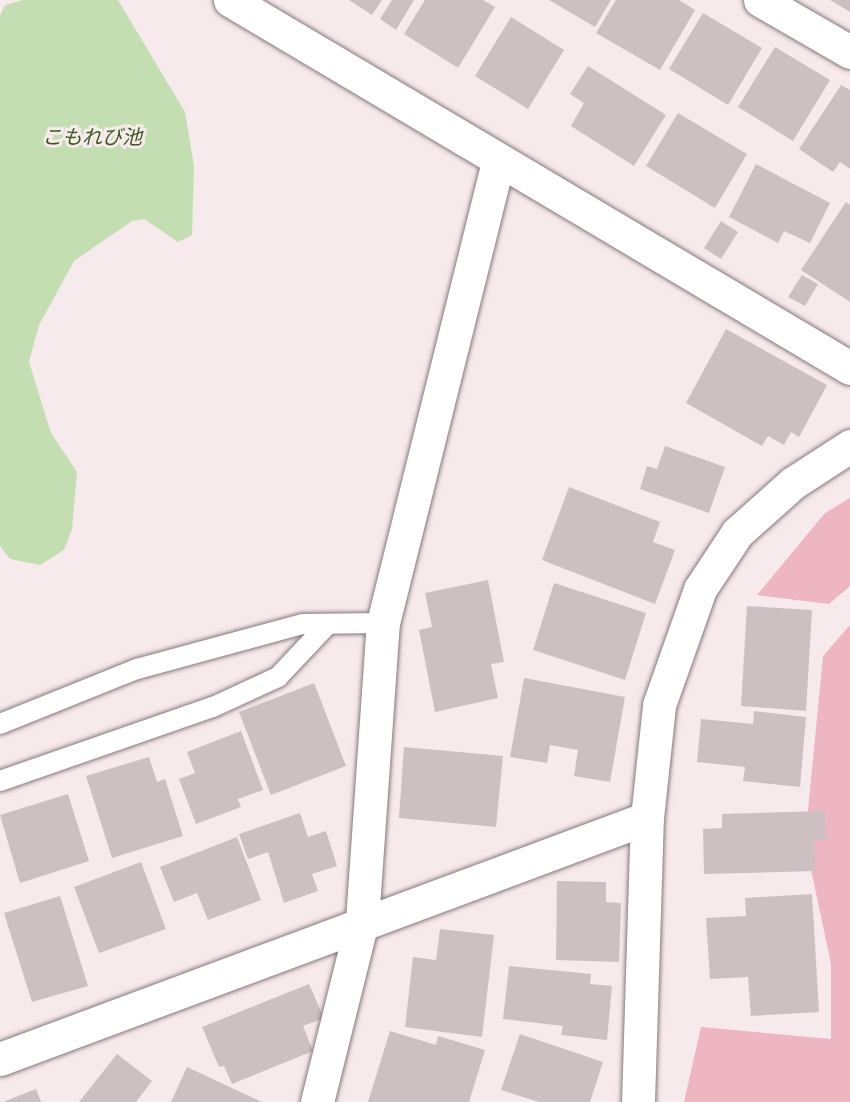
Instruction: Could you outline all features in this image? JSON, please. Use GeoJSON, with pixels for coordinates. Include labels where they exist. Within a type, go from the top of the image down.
{"type":"FeatureCollection","features":[{"type":"Feature","properties":{"kind":"street"},"geometry":{"type":"LineString","coordinates":[[230,0],[498,162],[850,369]]}},
{"type":"Feature","properties":{"kind":"street"},"geometry":{"type":"LineString","coordinates":[[760,0],[850,52]]}},
{"type":"Feature","properties":{"kind":"street"},"geometry":{"type":"LineString","coordinates":[[317,1102],[362,921],[383,623],[498,162]]}},
{"type":"Feature","properties":{"kind":"street"},"geometry":{"type":"LineString","coordinates":[[639,1102],[647,818],[659,705],[700,589],[737,534],[793,483],[850,446]]}},
{"type":"Feature","properties":{"kind":"street"},"geometry":{"type":"LineString","coordinates":[[0,1059],[362,921],[647,818]]}},
{"type":"Feature","properties":{"kind":"lane"},"geometry":{"type":"LineString","coordinates":[[0,724],[137,669],[303,624],[383,623]]}},
{"type":"Feature","properties":{"kind":"lane"},"geometry":{"type":"LineString","coordinates":[[0,781],[213,707],[278,677],[328,624]]}},
{"type":"Feature","properties":{"kind":"shaded area"},"geometry":{"type":"Polygon","coordinates":[[[850,498],[850,586],[829,604],[757,595],[825,513],[850,498]]]}},
{"type":"Feature","properties":{"kind":"shaded area"},"geometry":{"type":"Polygon","coordinates":[[[850,625],[850,1102],[684,1102],[701,1027],[831,1039],[831,964],[805,841],[823,656],[850,625]]]}},
{"type":"Feature","properties":{"kind":"water","name":"こもれび池"},"geometry":{"type":"Polygon","coordinates":[[[23,0],[118,0],[185,112],[194,166],[192,235],[178,242],[144,219],[132,221],[74,261],[39,325],[29,362],[51,433],[77,472],[72,529],[64,550],[40,565],[10,559],[0,546],[0,16],[5,5],[23,0]]]}},
{"type":"Feature","properties":{"kind":"building"},"geometry":{"type":"Polygon","coordinates":[[[349,0],[382,0],[372,15],[349,0]]]}},
{"type":"Feature","properties":{"kind":"building"},"geometry":{"type":"Polygon","coordinates":[[[392,0],[414,0],[396,30],[380,19],[392,0]]]}},
{"type":"Feature","properties":{"kind":"building"},"geometry":{"type":"Polygon","coordinates":[[[425,0],[483,0],[495,7],[458,68],[404,34],[425,0]]]}},
{"type":"Feature","properties":{"kind":"building"},"geometry":{"type":"Polygon","coordinates":[[[549,0],[611,0],[595,27],[549,0]]]}},
{"type":"Feature","properties":{"kind":"building"},"geometry":{"type":"Polygon","coordinates":[[[616,0],[679,0],[695,10],[660,70],[596,33],[616,0]]]}},
{"type":"Feature","properties":{"kind":"building"},"geometry":{"type":"Polygon","coordinates":[[[830,0],[850,0],[850,12],[830,0]]]}},
{"type":"Feature","properties":{"kind":"building"},"geometry":{"type":"Polygon","coordinates":[[[703,13],[762,48],[728,105],[669,69],[703,13]]]}},
{"type":"Feature","properties":{"kind":"building"},"geometry":{"type":"Polygon","coordinates":[[[511,17],[564,50],[528,109],[475,76],[511,17]]]}},
{"type":"Feature","properties":{"kind":"building"},"geometry":{"type":"Polygon","coordinates":[[[775,47],[830,80],[793,141],[738,107],[775,47]]]}},
{"type":"Feature","properties":{"kind":"building"},"geometry":{"type":"Polygon","coordinates":[[[588,66],[666,115],[634,166],[571,126],[584,103],[570,94],[588,66]]]}},
{"type":"Feature","properties":{"kind":"building"},"geometry":{"type":"Polygon","coordinates":[[[841,85],[850,90],[850,169],[840,162],[833,172],[799,149],[841,85]]]}},
{"type":"Feature","properties":{"kind":"building"},"geometry":{"type":"Polygon","coordinates":[[[678,113],[747,154],[715,208],[646,166],[678,113]]]}},
{"type":"Feature","properties":{"kind":"building"},"geometry":{"type":"Polygon","coordinates":[[[756,164],[830,203],[810,243],[784,231],[778,243],[729,217],[756,164]]]}},
{"type":"Feature","properties":{"kind":"building"},"geometry":{"type":"Polygon","coordinates":[[[846,202],[850,205],[850,302],[801,270],[846,202]]]}},
{"type":"Feature","properties":{"kind":"building"},"geometry":{"type":"Polygon","coordinates":[[[721,221],[738,232],[721,259],[704,248],[721,221]]]}},
{"type":"Feature","properties":{"kind":"building"},"geometry":{"type":"Polygon","coordinates":[[[802,275],[818,284],[805,306],[788,297],[802,275]]]}},
{"type":"Feature","properties":{"kind":"building"},"geometry":{"type":"Polygon","coordinates":[[[726,329],[827,385],[799,437],[791,432],[784,445],[768,436],[762,446],[686,403],[726,329]]]}},
{"type":"Feature","properties":{"kind":"building"},"geometry":{"type":"Polygon","coordinates":[[[665,446],[725,467],[709,513],[640,489],[647,466],[657,469],[665,446]]]}},
{"type":"Feature","properties":{"kind":"building"},"geometry":{"type":"Polygon","coordinates":[[[569,487],[660,522],[653,542],[675,550],[655,604],[542,560],[569,487]]]}},
{"type":"Feature","properties":{"kind":"building"},"geometry":{"type":"Polygon","coordinates":[[[488,580],[504,662],[491,664],[498,698],[435,712],[419,630],[432,627],[425,593],[488,580]]]}},
{"type":"Feature","properties":{"kind":"building"},"geometry":{"type":"Polygon","coordinates":[[[554,583],[646,613],[625,680],[533,650],[554,583]]]}},
{"type":"Feature","properties":{"kind":"building"},"geometry":{"type":"Polygon","coordinates":[[[747,606],[812,610],[806,711],[741,706],[747,606]]]}},
{"type":"Feature","properties":{"kind":"building"},"geometry":{"type":"Polygon","coordinates":[[[524,678],[625,697],[610,782],[574,776],[578,750],[550,745],[547,763],[510,757],[524,678]]]}},
{"type":"Feature","properties":{"kind":"building"},"geometry":{"type":"Polygon","coordinates":[[[314,683],[346,766],[271,795],[239,712],[314,683]]]}},
{"type":"Feature","properties":{"kind":"building"},"geometry":{"type":"Polygon","coordinates":[[[754,711],[806,717],[800,787],[743,781],[745,767],[697,762],[701,719],[753,724],[754,711]]]}},
{"type":"Feature","properties":{"kind":"building"},"geometry":{"type":"Polygon","coordinates":[[[241,731],[263,790],[238,799],[241,807],[196,824],[179,779],[195,773],[187,752],[241,731]]]}},
{"type":"Feature","properties":{"kind":"building"},"geometry":{"type":"Polygon","coordinates":[[[404,747],[503,756],[496,827],[399,818],[404,747]]]}},
{"type":"Feature","properties":{"kind":"building"},"geometry":{"type":"Polygon","coordinates":[[[149,757],[157,782],[165,779],[183,836],[112,858],[86,776],[149,757]]]}},
{"type":"Feature","properties":{"kind":"building"},"geometry":{"type":"Polygon","coordinates":[[[68,794],[89,861],[20,883],[0,815],[68,794]]]}},
{"type":"Feature","properties":{"kind":"building"},"geometry":{"type":"Polygon","coordinates":[[[825,811],[826,840],[814,840],[815,871],[704,874],[703,829],[722,828],[722,814],[825,811]]]}},
{"type":"Feature","properties":{"kind":"building"},"geometry":{"type":"Polygon","coordinates":[[[300,813],[308,837],[326,831],[337,866],[312,874],[318,891],[284,903],[268,852],[248,859],[239,834],[300,813]]]}},
{"type":"Feature","properties":{"kind":"building"},"geometry":{"type":"Polygon","coordinates":[[[237,837],[261,900],[208,920],[197,893],[174,902],[160,867],[237,837]]]}},
{"type":"Feature","properties":{"kind":"building"},"geometry":{"type":"Polygon","coordinates":[[[141,862],[166,929],[99,953],[74,887],[141,862]]]}},
{"type":"Feature","properties":{"kind":"building"},"geometry":{"type":"Polygon","coordinates":[[[557,881],[606,882],[606,902],[621,903],[619,962],[556,960],[557,881]]]}},
{"type":"Feature","properties":{"kind":"building"},"geometry":{"type":"Polygon","coordinates":[[[812,894],[819,1012],[751,1016],[748,977],[710,979],[706,918],[746,916],[745,898],[812,894]]]}},
{"type":"Feature","properties":{"kind":"building"},"geometry":{"type":"Polygon","coordinates":[[[60,896],[88,986],[32,1002],[4,913],[60,896]]]}},
{"type":"Feature","properties":{"kind":"building"},"geometry":{"type":"Polygon","coordinates":[[[440,929],[494,935],[482,1037],[405,1027],[413,957],[436,960],[440,929]]]}},
{"type":"Feature","properties":{"kind":"building"},"geometry":{"type":"Polygon","coordinates":[[[509,966],[591,974],[590,984],[612,986],[607,1040],[561,1035],[563,1026],[503,1019],[509,966]]]}},
{"type":"Feature","properties":{"kind":"building"},"geometry":{"type":"Polygon","coordinates":[[[309,984],[324,1018],[303,1026],[313,1051],[232,1084],[224,1066],[219,1067],[202,1027],[309,984]]]}},
{"type":"Feature","properties":{"kind":"building"},"geometry":{"type":"Polygon","coordinates":[[[390,1031],[436,1045],[438,1036],[485,1050],[469,1102],[368,1102],[390,1031]]]}},
{"type":"Feature","properties":{"kind":"building"},"geometry":{"type":"Polygon","coordinates":[[[520,1034],[603,1062],[590,1102],[539,1102],[501,1090],[520,1034]]]}},
{"type":"Feature","properties":{"kind":"building"},"geometry":{"type":"Polygon","coordinates":[[[117,1054],[152,1081],[136,1102],[79,1102],[117,1054]]]}},
{"type":"Feature","properties":{"kind":"building"},"geometry":{"type":"Polygon","coordinates":[[[187,1067],[262,1102],[171,1102],[187,1067]]]}},
{"type":"Feature","properties":{"kind":"building"},"geometry":{"type":"Polygon","coordinates":[[[36,1089],[41,1102],[3,1102],[36,1089]]]}}]}
